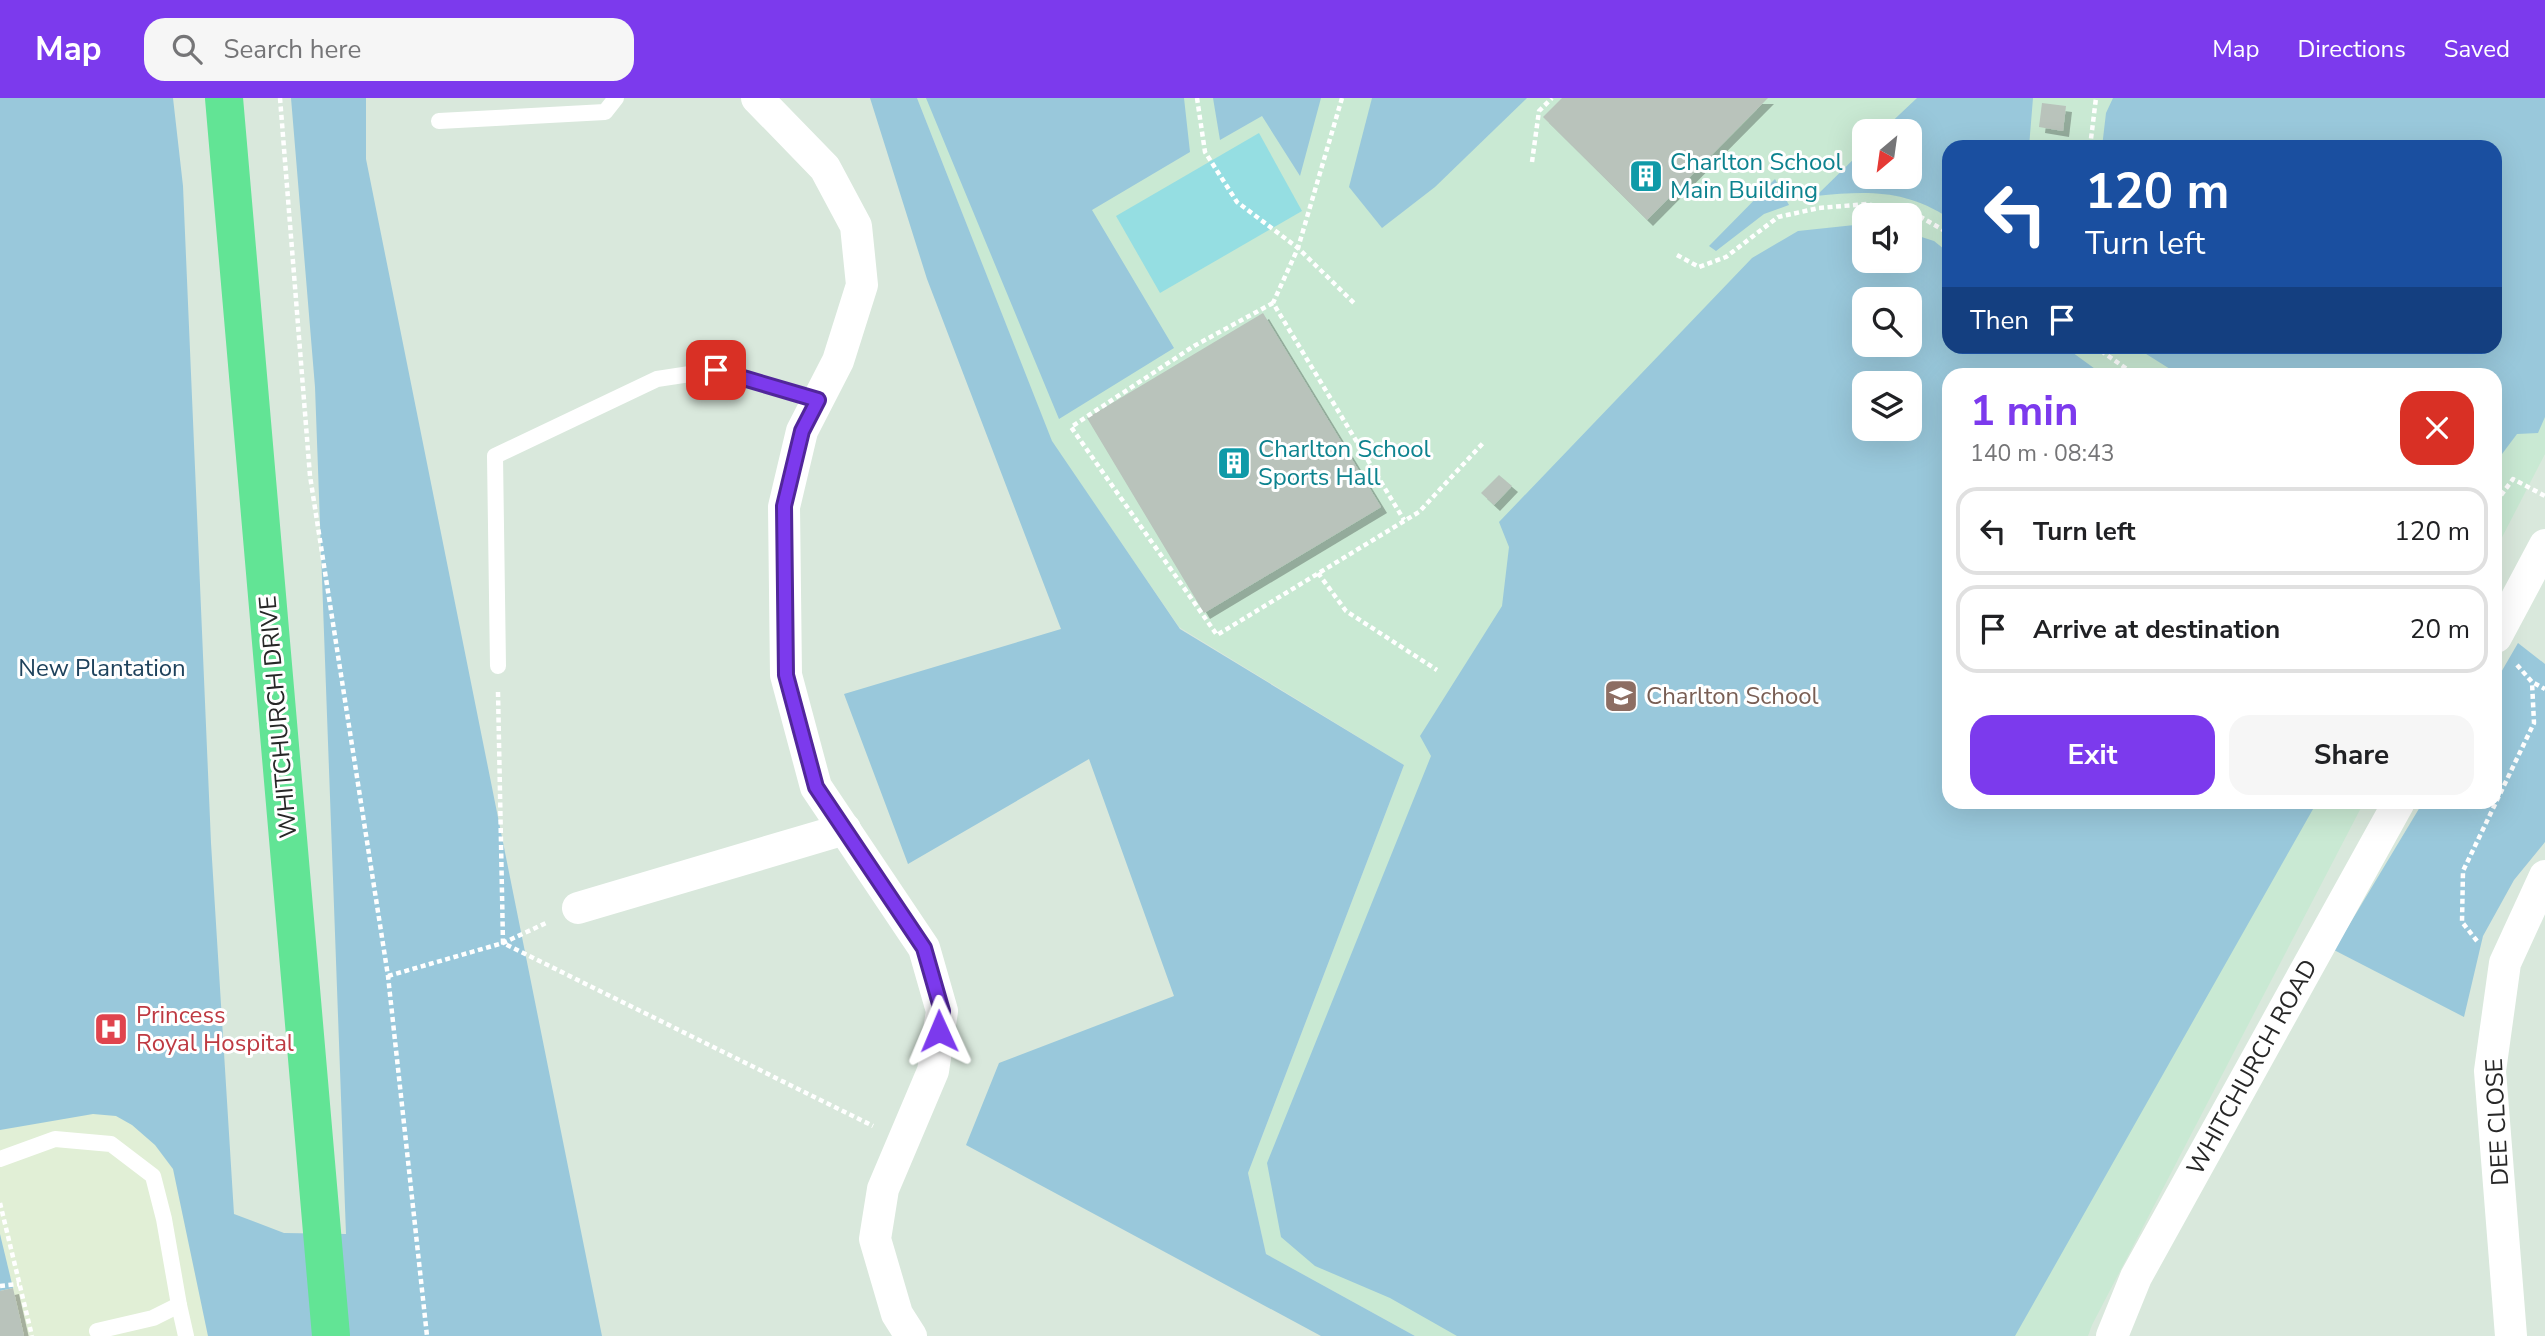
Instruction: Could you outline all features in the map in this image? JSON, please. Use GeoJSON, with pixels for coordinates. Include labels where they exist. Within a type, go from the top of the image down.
{"type":"FeatureCollection","features":[{"type":"Feature","properties":{"kind":"main road","name":"WHITCHURCH DRIVE"},"geometry":{"type":"LineString","coordinates":[[224,98],[331,1336]]}},
{"type":"Feature","properties":{"kind":"street"},"geometry":{"type":"LineString","coordinates":[[757,98],[825,167],[856,226],[862,285],[838,361],[802,431],[784,506],[786,675],[816,787],[924,948],[942,1011],[933,1071],[883,1189],[875,1239],[897,1314],[911,1336]]}},
{"type":"Feature","properties":{"kind":"street"},"geometry":{"type":"LineString","coordinates":[[2502,626],[2545,545]]}},
{"type":"Feature","properties":{"kind":"street","name":"WHITCHURCH ROAD"},"geometry":{"type":"LineString","coordinates":[[2112,1336],[2136,1277],[2395,809]]}},
{"type":"Feature","properties":{"kind":"street"},"geometry":{"type":"LineString","coordinates":[[578,908],[845,829]]}},
{"type":"Feature","properties":{"kind":"street","name":"DEE CLOSE"},"geometry":{"type":"LineString","coordinates":[[2511,1336],[2490,1071],[2505,963],[2545,876]]}},
{"type":"Feature","properties":{"kind":"lane"},"geometry":{"type":"LineString","coordinates":[[439,121],[605,112],[617,98]]}},
{"type":"Feature","properties":{"kind":"lane"},"geometry":{"type":"LineString","coordinates":[[498,666],[495,456],[657,379],[716,370],[818,400]]}},
{"type":"Feature","properties":{"kind":"lane"},"geometry":{"type":"LineString","coordinates":[[0,1159],[55,1139],[111,1144],[153,1176],[186,1336]]}},
{"type":"Feature","properties":{"kind":"lane"},"geometry":{"type":"LineString","coordinates":[[97,1331],[153,1318],[179,1305]]}},
{"type":"Feature","properties":{"kind":"path"},"geometry":{"type":"LineString","coordinates":[[280,98],[310,476],[388,976],[427,1336]]}},
{"type":"Feature","properties":{"kind":"path"},"geometry":{"type":"LineString","coordinates":[[1197,98],[1205,152],[1237,202],[1298,248],[1356,305]]}},
{"type":"Feature","properties":{"kind":"path"},"geometry":{"type":"LineString","coordinates":[[1342,98],[1298,248],[1273,303],[1194,346],[1071,426],[1217,635],[1419,512],[1484,442]]}},
{"type":"Feature","properties":{"kind":"path"},"geometry":{"type":"LineString","coordinates":[[1532,162],[1538,111],[1552,98]]}},
{"type":"Feature","properties":{"kind":"path"},"geometry":{"type":"LineString","coordinates":[[2091,140],[2096,98]]}},
{"type":"Feature","properties":{"kind":"path"},"geometry":{"type":"LineString","coordinates":[[1677,255],[1699,267],[1726,257],[1778,217],[1819,208],[1867,204],[1919,216],[1942,229]]}},
{"type":"Feature","properties":{"kind":"path"},"geometry":{"type":"LineString","coordinates":[[1273,303],[1404,520]]}},
{"type":"Feature","properties":{"kind":"path"},"geometry":{"type":"LineString","coordinates":[[2105,354],[2125,368]]}},
{"type":"Feature","properties":{"kind":"path"},"geometry":{"type":"LineString","coordinates":[[2502,494],[2513,479],[2545,496]]}},
{"type":"Feature","properties":{"kind":"path"},"geometry":{"type":"LineString","coordinates":[[1318,573],[1346,611],[1437,670]]}},
{"type":"Feature","properties":{"kind":"path"},"geometry":{"type":"LineString","coordinates":[[498,666],[503,943]]}},
{"type":"Feature","properties":{"kind":"path"},"geometry":{"type":"LineString","coordinates":[[2502,790],[2534,723],[2532,682]]}},
{"type":"Feature","properties":{"kind":"path"},"geometry":{"type":"LineString","coordinates":[[2493,809],[2463,871],[2462,922],[2486,952],[2505,963]]}},
{"type":"Feature","properties":{"kind":"path"},"geometry":{"type":"LineString","coordinates":[[388,976],[503,943],[578,908]]}},
{"type":"Feature","properties":{"kind":"path"},"geometry":{"type":"LineString","coordinates":[[503,943],[899,1147]]}},
{"type":"Feature","properties":{"kind":"path"},"geometry":{"type":"LineString","coordinates":[[0,1203],[32,1336]]}},
{"type":"Feature","properties":{"kind":"path"},"geometry":{"type":"LineString","coordinates":[[0,1286],[19,1284]]}},
{"type":"Feature","properties":{"kind":"shaded area","name":"Charlton School"},"geometry":{"type":"Polygon","coordinates":[[[917,98],[2545,98],[2545,454],[2502,537],[2502,368],[1942,368],[1942,809],[2360,809],[2088,1336],[1415,1336],[1266,1254],[1248,1173],[1404,765],[1179,627],[1052,442],[917,98]]]}},
{"type":"Feature","properties":{"kind":"shaded area"},"geometry":{"type":"Polygon","coordinates":[[[1259,133],[1302,211],[1160,293],[1116,216],[1259,133]]]}},
{"type":"Feature","properties":{"kind":"shaded area","name":"Princess Royal Hospital"},"geometry":{"type":"Polygon","coordinates":[[[0,729],[211,843],[202,1307],[208,1336],[0,1336],[0,729]]]}},
{"type":"Feature","properties":{"kind":"green space","name":"New Plantation"},"geometry":{"type":"Polygon","coordinates":[[[0,98],[173,98],[183,186],[211,843],[234,1214],[284,1233],[346,1234],[315,387],[291,98],[366,98],[366,159],[602,1336],[208,1336],[173,1169],[155,1145],[132,1125],[116,1116],[93,1114],[0,1130],[0,98]]]}},
{"type":"Feature","properties":{"kind":"green space"},"geometry":{"type":"Polygon","coordinates":[[[870,98],[917,98],[1052,441],[1180,629],[1404,765],[1248,1173],[1266,1254],[1415,1336],[1321,1336],[966,1145],[999,1063],[1174,996],[1089,759],[908,864],[844,694],[1061,629],[927,279],[870,98]]]}},
{"type":"Feature","properties":{"kind":"green space"},"geometry":{"type":"Polygon","coordinates":[[[926,98],[1184,98],[1190,152],[1092,210],[1174,348],[1059,419],[926,98]]]}},
{"type":"Feature","properties":{"kind":"green space"},"geometry":{"type":"Polygon","coordinates":[[[1213,98],[1321,98],[1300,176],[1262,116],[1220,140],[1213,98]]]}},
{"type":"Feature","properties":{"kind":"green space"},"geometry":{"type":"Polygon","coordinates":[[[1372,98],[1527,98],[1435,187],[1382,228],[1349,187],[1372,98]]]}},
{"type":"Feature","properties":{"kind":"green space"},"geometry":{"type":"Polygon","coordinates":[[[1917,98],[2033,98],[2030,140],[1942,140],[1942,214],[1922,203],[1885,194],[1816,196],[1852,161],[1852,189],[1922,189],[1922,119],[1895,119],[1917,98]]]}},
{"type":"Feature","properties":{"kind":"green space"},"geometry":{"type":"Polygon","coordinates":[[[2113,98],[2545,98],[2545,417],[2538,433],[2517,434],[2502,454],[2502,368],[2168,368],[2146,354],[2502,354],[2502,140],[2103,140],[2106,113],[2113,98]]]}},
{"type":"Feature","properties":{"kind":"green space"},"geometry":{"type":"Polygon","coordinates":[[[1775,179],[1789,205],[1764,214],[1716,251],[1709,246],[1775,179]]]}},
{"type":"Feature","properties":{"kind":"green space"},"geometry":{"type":"Polygon","coordinates":[[[1852,225],[1852,273],[1922,273],[1922,237],[1942,247],[1942,354],[2075,354],[2094,368],[1942,368],[1942,809],[2313,809],[2015,1336],[1457,1336],[1390,1298],[1315,1266],[1281,1237],[1267,1163],[1431,756],[1420,736],[1502,606],[1509,547],[1499,522],[1752,258],[1798,231],[1852,225]]]}},
{"type":"Feature","properties":{"kind":"green space"},"geometry":{"type":"Polygon","coordinates":[[[2518,643],[2545,664],[2545,842],[2514,880],[2483,936],[2464,1017],[2334,950],[2419,809],[2502,809],[2502,671],[2518,643]]]}},
{"type":"Feature","properties":{"kind":"green space"},"geometry":{"type":"Polygon","coordinates":[[[0,1234],[13,1288],[0,1291],[0,1234]]]}},
{"type":"Feature","properties":{"kind":"building","name":"Charlton School Main Building"},"geometry":{"type":"Polygon","coordinates":[[[1562,98],[1768,98],[1647,220],[1543,117],[1562,98]]]}},
{"type":"Feature","properties":{"kind":"building"},"geometry":{"type":"Polygon","coordinates":[[[2042,103],[2066,106],[2063,131],[2039,127],[2042,103]]]}},
{"type":"Feature","properties":{"kind":"building","name":"Charlton School Sports Hall"},"geometry":{"type":"Polygon","coordinates":[[[1263,313],[1381,507],[1204,613],[1087,418],[1263,313]]]}},
{"type":"Feature","properties":{"kind":"building"},"geometry":{"type":"Polygon","coordinates":[[[1499,475],[1512,486],[1494,505],[1481,493],[1499,475]]]}},
{"type":"Feature","properties":{"kind":"building"},"geometry":{"type":"Polygon","coordinates":[[[13,1288],[24,1336],[0,1336],[0,1291],[13,1288]]]}},
{"type":"Feature","properties":{"kind":"place","name":"Charlton School Main Building"},"geometry":{"type":"Point","coordinates":[1646,176]}},
{"type":"Feature","properties":{"kind":"place","name":"Charlton School Sports Hall"},"geometry":{"type":"Point","coordinates":[1234,463]}},
{"type":"Feature","properties":{"kind":"place","name":"Charlton School"},"geometry":{"type":"Point","coordinates":[1621,696]}},
{"type":"Feature","properties":{"kind":"place","name":"Princess Royal Hospital"},"geometry":{"type":"Point","coordinates":[111,1029]}},
{"type":"Feature","properties":{"kind":"route"},"geometry":{"type":"LineString","coordinates":[[716,370],[818,400],[802,431],[784,506],[786,675],[816,787],[924,948],[942,1011],[939,1031]]}}]}
